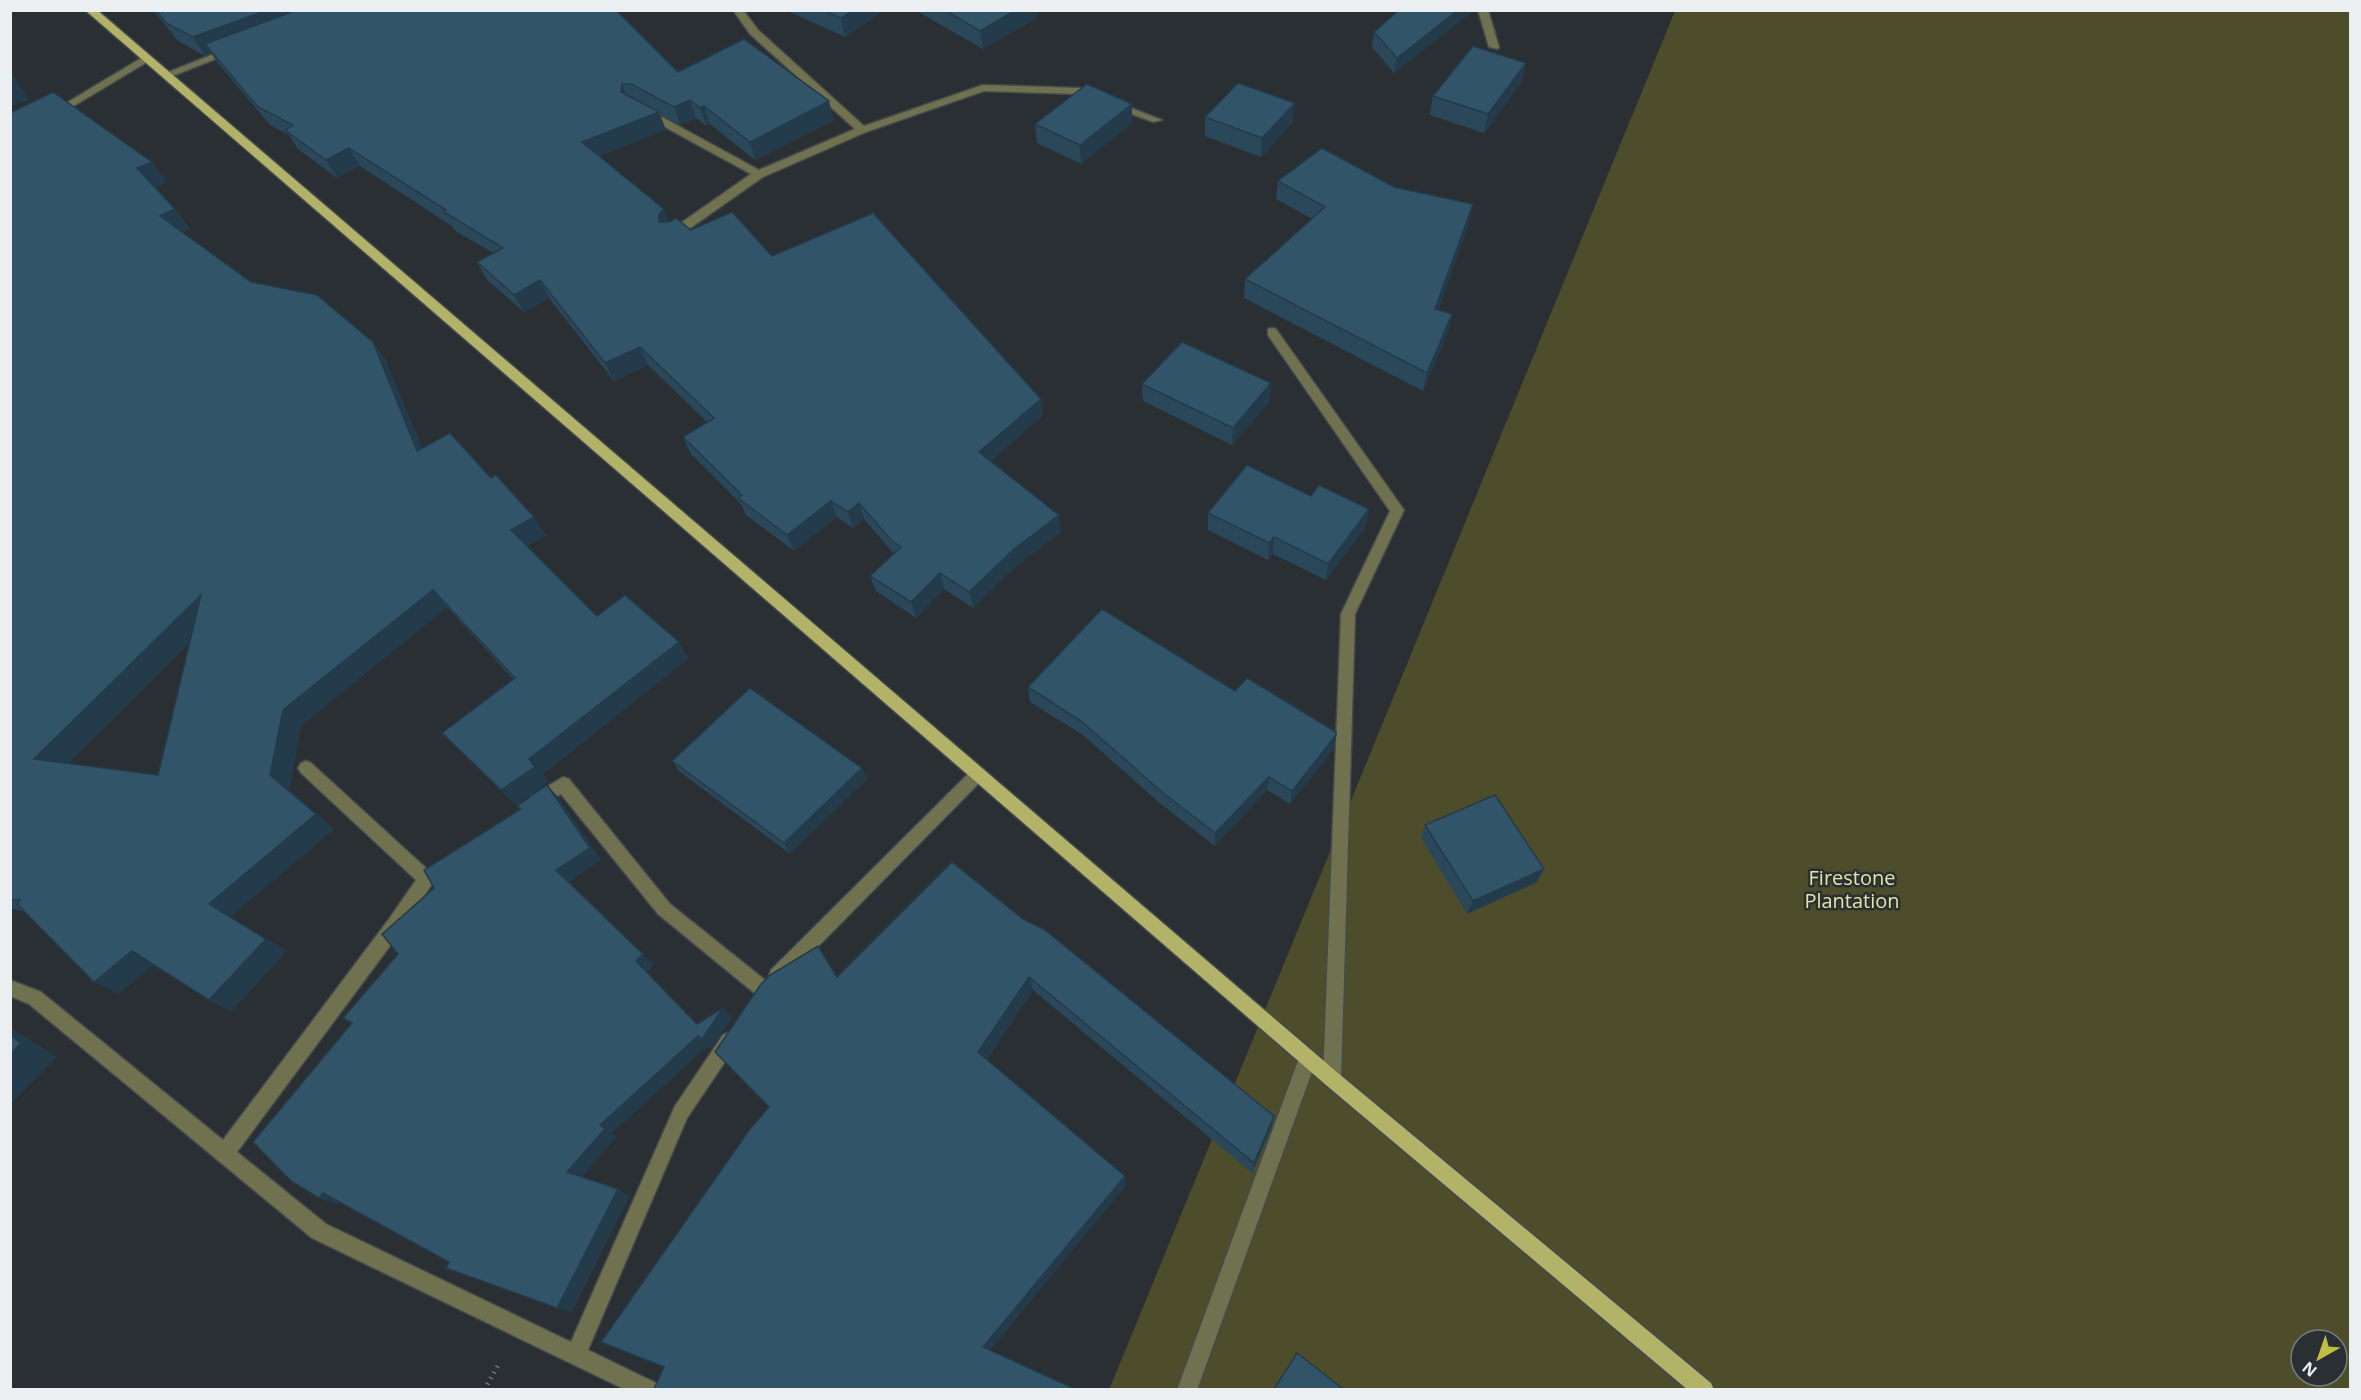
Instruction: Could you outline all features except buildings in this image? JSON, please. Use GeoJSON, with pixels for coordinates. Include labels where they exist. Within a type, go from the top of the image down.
{"type":"FeatureCollection","features":[{"type":"Feature","properties":{"kind":"main road"},"geometry":{"type":"LineString","coordinates":[[90,10],[1332,1079],[1704,1389]]}},
{"type":"Feature","properties":{"kind":"street"},"geometry":{"type":"LineString","coordinates":[[738,10],[754,32],[862,130]]}},
{"type":"Feature","properties":{"kind":"street"},"geometry":{"type":"LineString","coordinates":[[1483,10],[1494,47]]}},
{"type":"Feature","properties":{"kind":"street"},"geometry":{"type":"LineString","coordinates":[[166,75],[239,48]]}},
{"type":"Feature","properties":{"kind":"street"},"geometry":{"type":"LineString","coordinates":[[38,122],[147,59]]}},
{"type":"Feature","properties":{"kind":"street"},"geometry":{"type":"LineString","coordinates":[[672,235],[759,174],[862,130],[983,88],[1079,90],[1157,120]]}},
{"type":"Feature","properties":{"kind":"street"},"geometry":{"type":"LineString","coordinates":[[633,106],[759,174]]}},
{"type":"Feature","properties":{"kind":"street"},"geometry":{"type":"LineString","coordinates":[[1272,332],[1397,510],[1348,614],[1332,1079]]}},
{"type":"Feature","properties":{"kind":"street"},"geometry":{"type":"LineString","coordinates":[[306,768],[426,879]]}},
{"type":"Feature","properties":{"kind":"street"},"geometry":{"type":"LineString","coordinates":[[751,1009],[764,990],[978,774]]}},
{"type":"Feature","properties":{"kind":"street"},"geometry":{"type":"LineString","coordinates":[[523,811],[562,784],[664,909],[764,990]]}},
{"type":"Feature","properties":{"kind":"street"},"geometry":{"type":"LineString","coordinates":[[224,1154],[395,925],[426,879],[455,859]]}},
{"type":"Feature","properties":{"kind":"street"},"geometry":{"type":"LineString","coordinates":[[10,988],[34,998],[319,1231],[649,1389]]}},
{"type":"Feature","properties":{"kind":"street"},"geometry":{"type":"LineString","coordinates":[[576,1354],[681,1112],[738,1028]]}},
{"type":"Feature","properties":{"kind":"street"},"geometry":{"type":"LineString","coordinates":[[1187,1389],[1308,1058]]}},
{"type":"Feature","properties":{"kind":"green space","name":"Firestone Plantation"},"geometry":{"type":"Polygon","coordinates":[[[1675,11],[2350,11],[2350,1389],[1109,1390],[1675,11]]]}}]}
